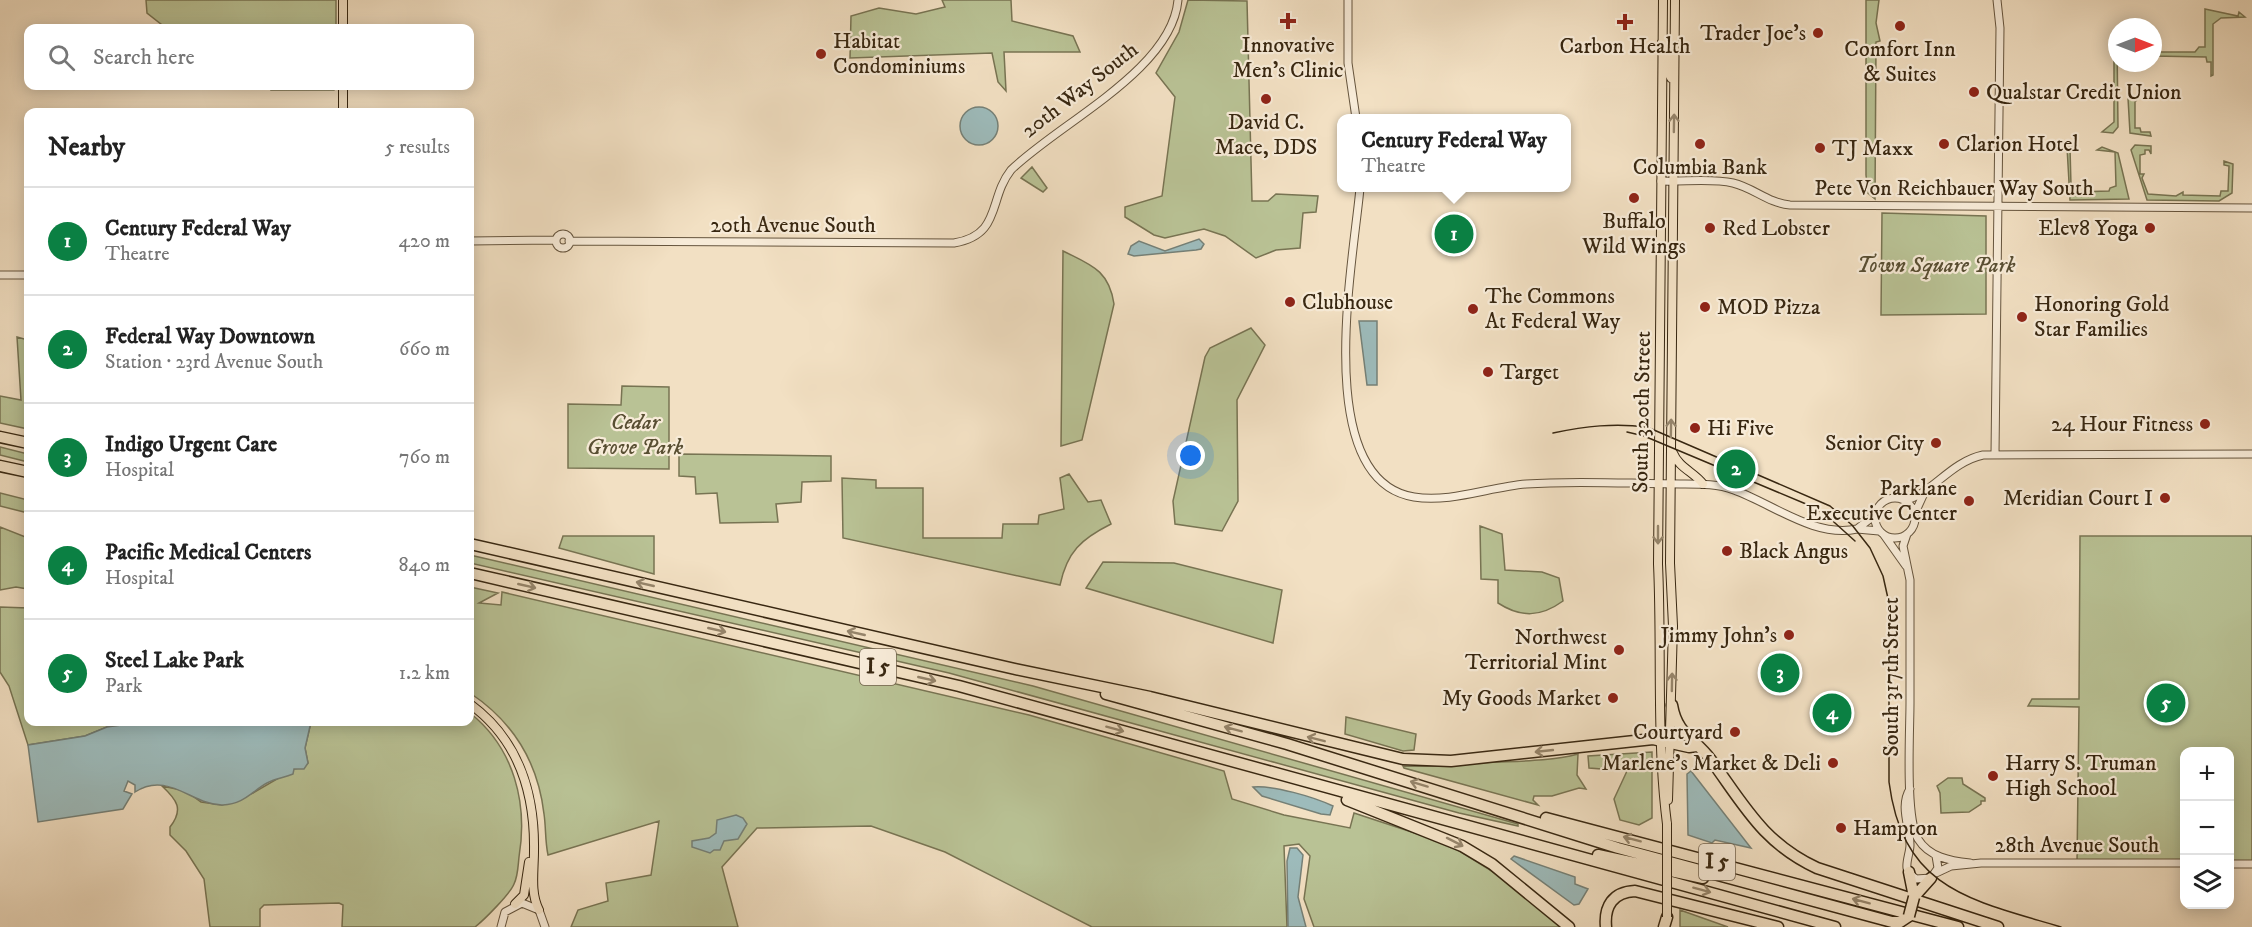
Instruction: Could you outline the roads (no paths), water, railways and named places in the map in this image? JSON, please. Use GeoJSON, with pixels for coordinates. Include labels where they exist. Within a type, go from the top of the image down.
{"type":"FeatureCollection","features":[{"type":"Feature","properties":{"kind":"highway"},"geometry":{"type":"LineString","coordinates":[[0,437],[24,442]]}},
{"type":"Feature","properties":{"kind":"highway"},"geometry":{"type":"LineString","coordinates":[[0,466],[24,471]]}},
{"type":"Feature","properties":{"kind":"highway","name":"I 5"},"geometry":{"type":"LineString","coordinates":[[474,545],[1015,669],[1287,744],[1475,802],[1606,832],[1958,927]]}},
{"type":"Feature","properties":{"kind":"highway","name":"I 5"},"geometry":{"type":"LineString","coordinates":[[474,574],[959,686],[1835,927]]}},
{"type":"Feature","properties":{"kind":"highway"},"geometry":{"type":"LineString","coordinates":[[1015,669],[1150,697],[1403,759],[1450,760],[1661,738],[1672,743],[1697,746]]}},
{"type":"Feature","properties":{"kind":"highway"},"geometry":{"type":"LineString","coordinates":[[1672,705],[1677,724],[1710,759],[1759,827],[1791,855],[1817,868],[1998,927]]}},
{"type":"Feature","properties":{"kind":"highway"},"geometry":{"type":"LineString","coordinates":[[1282,776],[1451,839],[1492,864],[1569,927]]}},
{"type":"Feature","properties":{"kind":"highway"},"geometry":{"type":"LineString","coordinates":[[1475,802],[1618,848],[1871,920],[1882,927]]}},
{"type":"Feature","properties":{"kind":"highway"},"geometry":{"type":"LineString","coordinates":[[1484,830],[1705,879],[1871,920],[1896,923],[1908,924],[1916,890],[1909,872]]}},
{"type":"Feature","properties":{"kind":"highway"},"geometry":{"type":"LineString","coordinates":[[1916,890],[1933,875]]}},
{"type":"Feature","properties":{"kind":"highway"},"geometry":{"type":"LineString","coordinates":[[1606,927],[1606,910],[1613,898],[1623,892],[1635,891],[1778,927]]}},
{"type":"Feature","properties":{"kind":"main road"},"geometry":{"type":"LineString","coordinates":[[343,24],[344,0]]}},
{"type":"Feature","properties":{"kind":"main road","name":"South 320th Street"},"geometry":{"type":"LineString","coordinates":[[1663,0],[1659,485],[1661,738],[1667,824]]}},
{"type":"Feature","properties":{"kind":"main road","name":"South 320th Street"},"geometry":{"type":"LineString","coordinates":[[1666,924],[1667,824],[1672,743],[1671,450],[1675,0]]}},
{"type":"Feature","properties":{"kind":"main road"},"geometry":{"type":"LineString","coordinates":[[1662,42],[1668,45],[1668,71],[1674,87]]}},
{"type":"Feature","properties":{"kind":"main road"},"geometry":{"type":"LineString","coordinates":[[343,90],[343,108]]}},
{"type":"Feature","properties":{"kind":"main road"},"geometry":{"type":"LineString","coordinates":[[1661,276],[1666,290],[1666,324],[1672,328]]}},
{"type":"Feature","properties":{"kind":"main road"},"geometry":{"type":"LineString","coordinates":[[1660,336],[1666,340],[1667,375],[1672,392]]}},
{"type":"Feature","properties":{"kind":"main road"},"geometry":{"type":"LineString","coordinates":[[1671,450],[1679,464],[1696,475],[1702,484]]}},
{"type":"Feature","properties":{"kind":"main road"},"geometry":{"type":"LineString","coordinates":[[474,708],[494,726],[516,758],[528,788],[533,822],[534,897],[539,910]]}},
{"type":"Feature","properties":{"kind":"main road"},"geometry":{"type":"LineString","coordinates":[[515,904],[523,899],[533,822]]}},
{"type":"Feature","properties":{"kind":"street","name":"20th Way South"},"geometry":{"type":"LineString","coordinates":[[996,204],[1004,179],[1019,161],[1130,77],[1155,53],[1173,23],[1178,0]]}},
{"type":"Feature","properties":{"kind":"street"},"geometry":{"type":"LineString","coordinates":[[1348,0],[1348,63],[1355,114]]}},
{"type":"Feature","properties":{"kind":"street"},"geometry":{"type":"LineString","coordinates":[[1995,454],[2000,28],[1997,0]]}},
{"type":"Feature","properties":{"kind":"street","name":"Pete Von Reichbauer Way South"},"geometry":{"type":"LineString","coordinates":[[1661,181],[1732,183],[1748,188],[1768,200],[1790,205],[2252,207]]}},
{"type":"Feature","properties":{"kind":"street"},"geometry":{"type":"LineString","coordinates":[[1360,192],[1346,308],[1348,378],[1356,444],[1361,456],[1376,477],[1392,489],[1413,497],[1432,498],[1525,484],[1702,484],[1732,489],[1825,530],[1857,530],[1881,533],[1893,538],[1907,534],[1915,521],[1915,513],[1927,494],[1926,489]]}},
{"type":"Feature","properties":{"kind":"street","name":"20th Avenue South"},"geometry":{"type":"LineString","coordinates":[[474,240],[556,240],[561,247],[568,245],[569,240],[954,243],[970,239],[983,230],[992,219],[996,204]]}},
{"type":"Feature","properties":{"kind":"street"},"geometry":{"type":"LineString","coordinates":[[0,275],[24,275]]}},
{"type":"Feature","properties":{"kind":"street"},"geometry":{"type":"LineString","coordinates":[[1905,500],[1915,497],[1964,461],[1995,454],[2252,454]]}},
{"type":"Feature","properties":{"kind":"street"},"geometry":{"type":"LineString","coordinates":[[1857,530],[1875,514],[1877,507],[1887,499],[1896,497],[1905,500],[1915,513]]}},
{"type":"Feature","properties":{"kind":"street"},"geometry":{"type":"LineString","coordinates":[[1875,514],[1881,533]]}},
{"type":"Feature","properties":{"kind":"street","name":"South 317th Street"},"geometry":{"type":"LineString","coordinates":[[1881,533],[1906,566]]}},
{"type":"Feature","properties":{"kind":"street","name":"South 317th Street"},"geometry":{"type":"LineString","coordinates":[[1907,534],[1903,546],[1910,579],[1910,789],[1916,837],[1932,852]]}},
{"type":"Feature","properties":{"kind":"street","name":"South 317th Street"},"geometry":{"type":"LineString","coordinates":[[1908,858],[1910,841],[1905,809],[1906,795],[1910,789]]}},
{"type":"Feature","properties":{"kind":"street"},"geometry":{"type":"LineString","coordinates":[[1915,851],[1932,852],[1938,863],[1933,875],[1921,880],[1909,872],[1908,858],[1915,851]]}},
{"type":"Feature","properties":{"kind":"street","name":"28th Avenue South"},"geometry":{"type":"LineString","coordinates":[[1932,852],[1951,861],[1970,863],[2180,863]]}},
{"type":"Feature","properties":{"kind":"street","name":"28th Avenue South"},"geometry":{"type":"LineString","coordinates":[[1933,875],[1951,866],[1970,863]]}},
{"type":"Feature","properties":{"kind":"street"},"geometry":{"type":"LineString","coordinates":[[2234,864],[2252,864]]}},
{"type":"Feature","properties":{"kind":"street"},"geometry":{"type":"LineString","coordinates":[[500,926],[505,912],[515,904],[528,904],[539,910],[546,925]]}},
{"type":"Feature","properties":{"kind":"water"},"geometry":{"type":"Polygon","coordinates":[[[979,107],[992,113],[998,126],[992,139],[979,145],[966,139],[960,126],[966,113],[979,107]]]}},
{"type":"Feature","properties":{"kind":"water"},"geometry":{"type":"Polygon","coordinates":[[[1199,239],[1204,244],[1201,249],[1134,256],[1128,254],[1131,246],[1139,241],[1165,251],[1199,239]]]}},
{"type":"Feature","properties":{"kind":"water"},"geometry":{"type":"Polygon","coordinates":[[[1359,321],[1377,321],[1377,385],[1367,385],[1359,321]]]}},
{"type":"Feature","properties":{"kind":"water"},"geometry":{"type":"Polygon","coordinates":[[[310,726],[305,748],[308,763],[304,769],[294,769],[293,774],[270,781],[242,800],[230,804],[212,804],[158,785],[147,786],[135,792],[135,785],[128,781],[124,791],[132,794],[123,809],[38,822],[28,745],[85,736],[107,727],[310,726]]]}},
{"type":"Feature","properties":{"kind":"water"},"geometry":{"type":"Polygon","coordinates":[[[1691,771],[1751,848],[1715,840],[1712,843],[1688,835],[1687,774],[1691,771]]]}},
{"type":"Feature","properties":{"kind":"water"},"geometry":{"type":"Polygon","coordinates":[[[1253,787],[1293,792],[1333,806],[1330,815],[1321,814],[1262,796],[1253,787]]]}},
{"type":"Feature","properties":{"kind":"water"},"geometry":{"type":"Polygon","coordinates":[[[736,815],[743,818],[747,824],[738,839],[724,841],[720,850],[710,853],[692,847],[692,841],[709,838],[716,833],[717,820],[736,815]]]}},
{"type":"Feature","properties":{"kind":"water"},"geometry":{"type":"Polygon","coordinates":[[[1290,848],[1297,848],[1303,855],[1298,897],[1306,927],[1288,927],[1287,861],[1290,848]]]}},
{"type":"Feature","properties":{"kind":"water"},"geometry":{"type":"Polygon","coordinates":[[[1514,856],[1575,877],[1575,884],[1588,889],[1579,904],[1574,905],[1511,859],[1514,856]]]}},
{"type":"Feature","properties":{"kind":"tram line"},"geometry":{"type":"LineString","coordinates":[[1553,433],[1600,426],[1647,427],[1830,506],[1852,525],[1870,548],[1883,576],[1889,603],[1889,782],[1897,818],[1909,846],[1926,868],[1946,885],[1998,908],[2061,927]]}},
{"type":"Feature","properties":{"kind":"tram line"},"geometry":{"type":"LineString","coordinates":[[1627,432],[1644,436],[1806,504],[1825,514],[1855,541]]}},
{"type":"Feature","properties":{"kind":"place","name":"Innovative Men's Clinic"},"geometry":{"type":"Point","coordinates":[1288,21]}},
{"type":"Feature","properties":{"kind":"place","name":"Carbon Health"},"geometry":{"type":"Point","coordinates":[1625,22]}},
{"type":"Feature","properties":{"kind":"place","name":"Comfort Inn & Suites"},"geometry":{"type":"Point","coordinates":[1900,26]}},
{"type":"Feature","properties":{"kind":"place","name":"Trader Joe's"},"geometry":{"type":"Point","coordinates":[1818,33]}},
{"type":"Feature","properties":{"kind":"place","name":"Habitat Condominiums"},"geometry":{"type":"Point","coordinates":[821,54]}},
{"type":"Feature","properties":{"kind":"place","name":"Qualstar Credit Union"},"geometry":{"type":"Point","coordinates":[1974,92]}},
{"type":"Feature","properties":{"kind":"place","name":"David C. Mace, DDS"},"geometry":{"type":"Point","coordinates":[1266,99]}},
{"type":"Feature","properties":{"kind":"place","name":"Columbia Bank"},"geometry":{"type":"Point","coordinates":[1700,144]}},
{"type":"Feature","properties":{"kind":"place","name":"Clarion Hotel"},"geometry":{"type":"Point","coordinates":[1944,144]}},
{"type":"Feature","properties":{"kind":"place","name":"TJ Maxx"},"geometry":{"type":"Point","coordinates":[1820,148]}},
{"type":"Feature","properties":{"kind":"place","name":"Buffalo Wild Wings"},"geometry":{"type":"Point","coordinates":[1634,198]}},
{"type":"Feature","properties":{"kind":"place","name":"Red Lobster"},"geometry":{"type":"Point","coordinates":[1710,228]}},
{"type":"Feature","properties":{"kind":"place","name":"Elev8 Yoga"},"geometry":{"type":"Point","coordinates":[2150,228]}},
{"type":"Feature","properties":{"kind":"place","name":"Century Federal Way"},"geometry":{"type":"Point","coordinates":[1454,234]}},
{"type":"Feature","properties":{"kind":"place","name":"Clubhouse"},"geometry":{"type":"Point","coordinates":[1290,302]}},
{"type":"Feature","properties":{"kind":"place","name":"MOD Pizza"},"geometry":{"type":"Point","coordinates":[1705,307]}},
{"type":"Feature","properties":{"kind":"place","name":"The Commons At Federal Way"},"geometry":{"type":"Point","coordinates":[1473,309]}},
{"type":"Feature","properties":{"kind":"place","name":"Honoring Gold Star Families"},"geometry":{"type":"Point","coordinates":[2022,317]}},
{"type":"Feature","properties":{"kind":"place","name":"Target"},"geometry":{"type":"Point","coordinates":[1488,372]}},
{"type":"Feature","properties":{"kind":"place","name":"24 Hour Fitness"},"geometry":{"type":"Point","coordinates":[2205,424]}},
{"type":"Feature","properties":{"kind":"place","name":"Hi Five"},"geometry":{"type":"Point","coordinates":[1695,428]}},
{"type":"Feature","properties":{"kind":"place","name":"Senior City"},"geometry":{"type":"Point","coordinates":[1936,443]}},
{"type":"Feature","properties":{"kind":"place","name":"Federal Way Downtown"},"geometry":{"type":"Point","coordinates":[1736,469]}},
{"type":"Feature","properties":{"kind":"place","name":"Meridian Court I"},"geometry":{"type":"Point","coordinates":[2165,498]}},
{"type":"Feature","properties":{"kind":"place","name":"Parklane Executive Center"},"geometry":{"type":"Point","coordinates":[1969,501]}},
{"type":"Feature","properties":{"kind":"place","name":"Black Angus"},"geometry":{"type":"Point","coordinates":[1727,551]}},
{"type":"Feature","properties":{"kind":"place","name":"Jimmy John's"},"geometry":{"type":"Point","coordinates":[1789,635]}},
{"type":"Feature","properties":{"kind":"place","name":"Northwest Territorial Mint"},"geometry":{"type":"Point","coordinates":[1619,650]}},
{"type":"Feature","properties":{"kind":"place","name":"Indigo Urgent Care"},"geometry":{"type":"Point","coordinates":[1780,673]}},
{"type":"Feature","properties":{"kind":"place","name":"My Goods Market"},"geometry":{"type":"Point","coordinates":[1613,698]}},
{"type":"Feature","properties":{"kind":"place","name":"Steel Lake Park"},"geometry":{"type":"Point","coordinates":[2166,703]}},
{"type":"Feature","properties":{"kind":"place","name":"Pacific Medical Centers"},"geometry":{"type":"Point","coordinates":[1832,713]}},
{"type":"Feature","properties":{"kind":"place","name":"Courtyard"},"geometry":{"type":"Point","coordinates":[1735,732]}},
{"type":"Feature","properties":{"kind":"place","name":"Marlene's Market & Deli"},"geometry":{"type":"Point","coordinates":[1833,763]}},
{"type":"Feature","properties":{"kind":"place","name":"Harry S. Truman High School"},"geometry":{"type":"Point","coordinates":[1993,776]}},
{"type":"Feature","properties":{"kind":"place","name":"Hampton"},"geometry":{"type":"Point","coordinates":[1841,828]}},
{"type":"Feature","properties":{"kind":"park label","name":"Town Square Park"},"geometry":{"type":"Point","coordinates":[1936,265]}},
{"type":"Feature","properties":{"kind":"park label","name":"Cedar Grove Park"},"geometry":{"type":"Point","coordinates":[635,434]}}]}
